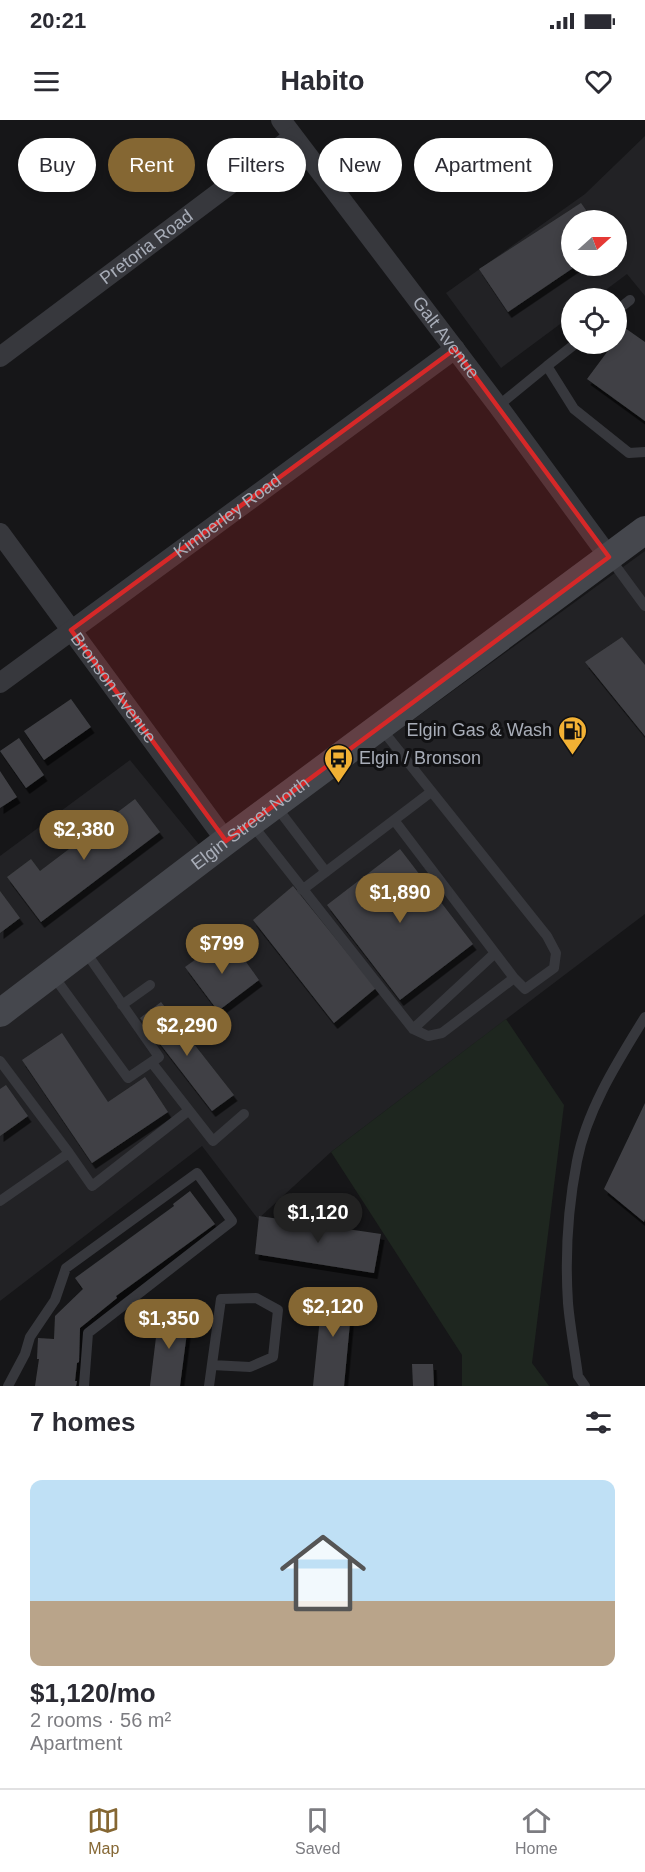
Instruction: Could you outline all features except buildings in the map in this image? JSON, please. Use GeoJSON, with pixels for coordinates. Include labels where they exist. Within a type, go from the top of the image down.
{"type":"FeatureCollection","features":[{"type":"Feature","properties":{"kind":"street","name":"Galt Avenue"},"geometry":{"type":"LineString","coordinates":[[281,120],[498,406],[609,557]]}},
{"type":"Feature","properties":{"kind":"street","name":"Pretoria Road"},"geometry":{"type":"LineString","coordinates":[[0,357],[293,137]]}},
{"type":"Feature","properties":{"kind":"street","name":"Kimberley Road"},"geometry":{"type":"LineString","coordinates":[[0,683],[455,349]]}},
{"type":"Feature","properties":{"kind":"street","name":"Elgin Street North"},"geometry":{"type":"LineString","coordinates":[[0,1013],[226,841],[645,530]]}},
{"type":"Feature","properties":{"kind":"street","name":"Bronson Avenue"},"geometry":{"type":"LineString","coordinates":[[0,533],[226,841]]}},
{"type":"Feature","properties":{"kind":"lane"},"geometry":{"type":"LineString","coordinates":[[498,406],[562,354]]}},
{"type":"Feature","properties":{"kind":"lane"},"geometry":{"type":"LineString","coordinates":[[547,366],[574,409],[629,453],[645,452]]}},
{"type":"Feature","properties":{"kind":"lane"},"geometry":{"type":"LineString","coordinates":[[609,557],[645,606]]}},
{"type":"Feature","properties":{"kind":"lane"},"geometry":{"type":"LineString","coordinates":[[380,727],[547,936],[556,953],[554,968],[525,989],[494,954],[394,820]]}},
{"type":"Feature","properties":{"kind":"lane"},"geometry":{"type":"LineString","coordinates":[[302,890],[431,792]]}},
{"type":"Feature","properties":{"kind":"lane"},"geometry":{"type":"LineString","coordinates":[[275,805],[326,872]]}},
{"type":"Feature","properties":{"kind":"lane"},"geometry":{"type":"LineString","coordinates":[[251,823],[412,1029],[428,1036],[442,1033],[514,978]]}},
{"type":"Feature","properties":{"kind":"lane"},"geometry":{"type":"LineString","coordinates":[[52,974],[128,1078],[152,1063],[159,1057],[84,951]]}},
{"type":"Feature","properties":{"kind":"lane"},"geometry":{"type":"LineString","coordinates":[[412,1029],[494,954]]}},
{"type":"Feature","properties":{"kind":"lane"},"geometry":{"type":"LineString","coordinates":[[122,1005],[150,985]]}},
{"type":"Feature","properties":{"kind":"lane"},"geometry":{"type":"LineString","coordinates":[[585,1386],[578,1376],[568,1303],[568,1230],[577,1160],[591,1117],[617,1062],[645,1017]]}},
{"type":"Feature","properties":{"kind":"lane"},"geometry":{"type":"LineString","coordinates":[[0,1061],[92,1186],[188,1112]]}},
{"type":"Feature","properties":{"kind":"lane"},"geometry":{"type":"LineString","coordinates":[[152,1063],[188,1112],[213,1141],[244,1114]]}},
{"type":"Feature","properties":{"kind":"lane"},"geometry":{"type":"LineString","coordinates":[[0,1201],[69,1154]]}},
{"type":"Feature","properties":{"kind":"lane"},"geometry":{"type":"LineString","coordinates":[[8,1386],[25,1354],[30,1337],[55,1300],[66,1268],[197,1173],[232,1221],[87,1333],[84,1386]]}},
{"type":"Feature","properties":{"kind":"lane"},"geometry":{"type":"LineString","coordinates":[[209,1386],[221,1299],[256,1298],[278,1310],[273,1357],[250,1367],[212,1365]]}},
{"type":"Feature","properties":{"kind":"highlighted area"},"geometry":{"type":"Polygon","coordinates":[[[455,349],[609,557],[226,841],[71,630],[455,349]]]}},
{"type":"Feature","properties":{"kind":"shaded area"},"geometry":{"type":"Polygon","coordinates":[[[645,136],[645,296],[627,274],[627,210],[563,210],[585,194],[645,136]]]}},
{"type":"Feature","properties":{"kind":"shaded area"},"geometry":{"type":"Polygon","coordinates":[[[561,211],[561,276],[624,276],[608,288],[561,288],[561,323],[501,368],[446,293],[561,211]]]}},
{"type":"Feature","properties":{"kind":"shaded area"},"geometry":{"type":"Polygon","coordinates":[[[645,551],[645,914],[331,1152],[258,1219],[202,1146],[0,1301],[0,856],[130,760],[215,864],[645,551]]]}},
{"type":"Feature","properties":{"kind":"shaded area"},"geometry":{"type":"Polygon","coordinates":[[[506,1019],[564,1105],[532,1363],[549,1386],[462,1386],[462,1355],[331,1152],[506,1019]]]}},
{"type":"Feature","properties":{"kind":"place","name":"Elgin Gas & Wash"},"geometry":{"type":"Point","coordinates":[573,756]}},
{"type":"Feature","properties":{"kind":"place","name":"Elgin / Bronson"},"geometry":{"type":"Point","coordinates":[338,784]}}]}
